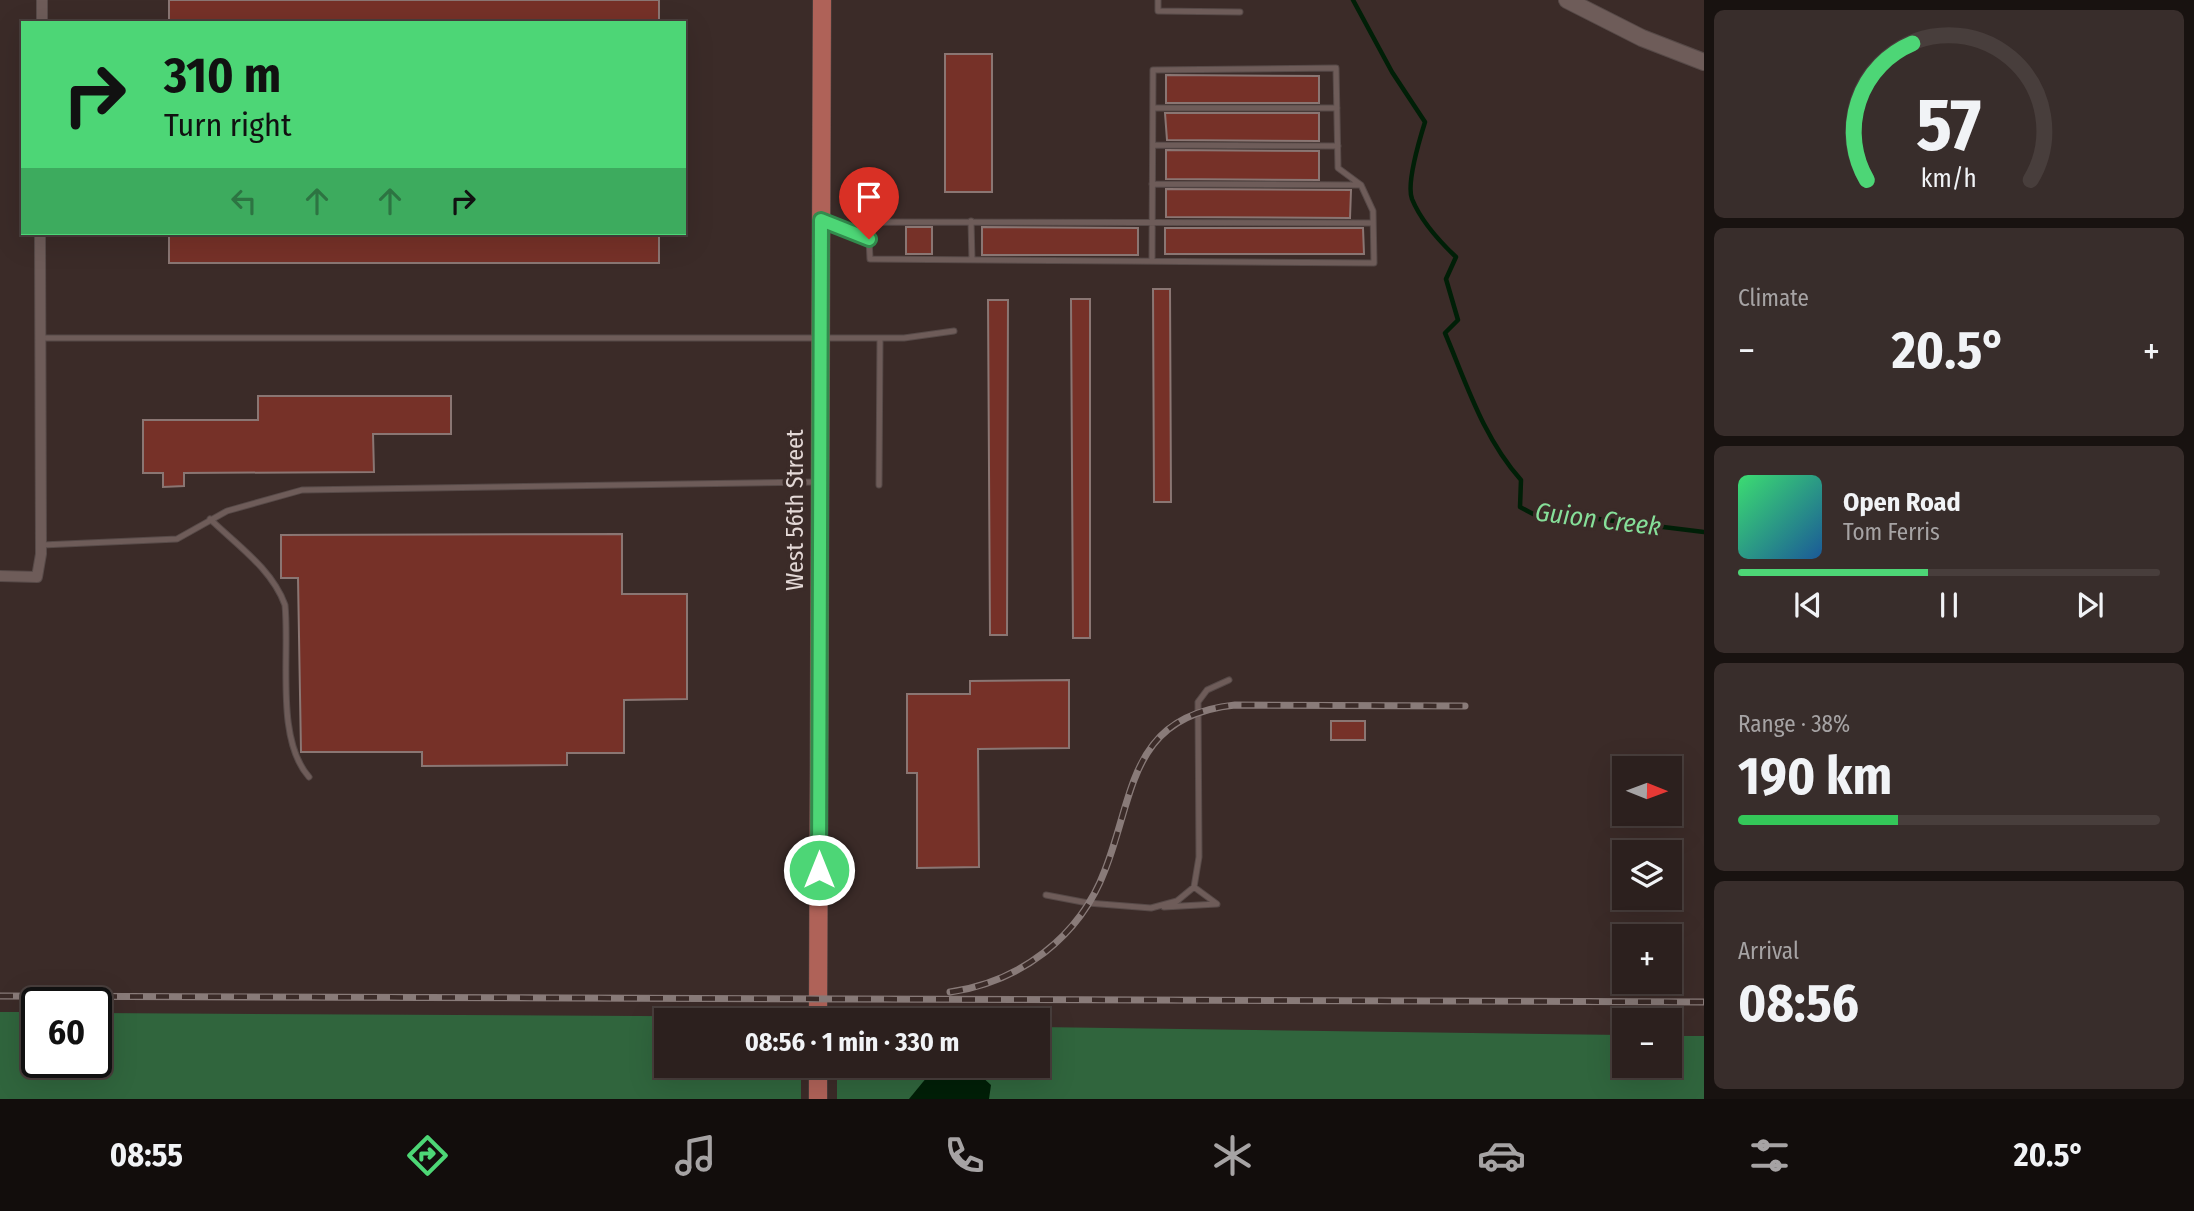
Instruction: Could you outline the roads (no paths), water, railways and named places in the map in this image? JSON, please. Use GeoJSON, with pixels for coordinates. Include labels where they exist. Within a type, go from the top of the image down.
{"type":"FeatureCollection","features":[{"type":"Feature","properties":{"kind":"main road","name":"West 56th Street"},"geometry":{"type":"LineString","coordinates":[[818,1008],[822,0]]}},
{"type":"Feature","properties":{"kind":"main road"},"geometry":{"type":"LineString","coordinates":[[818,1078],[818,1099]]}},
{"type":"Feature","properties":{"kind":"street"},"geometry":{"type":"LineString","coordinates":[[42,0],[42,21]]}},
{"type":"Feature","properties":{"kind":"street"},"geometry":{"type":"LineString","coordinates":[[1567,0],[1642,38],[1704,62]]}},
{"type":"Feature","properties":{"kind":"street"},"geometry":{"type":"LineString","coordinates":[[0,576],[37,577],[41,545],[40,235]]}},
{"type":"Feature","properties":{"kind":"lane"},"geometry":{"type":"LineString","coordinates":[[1158,0],[1158,11],[1240,12]]}},
{"type":"Feature","properties":{"kind":"lane"},"geometry":{"type":"LineString","coordinates":[[1152,261],[1152,221],[1152,184],[1153,69],[1336,68],[1339,169],[1361,185],[1373,211],[1374,263],[870,259],[869,222],[1152,221],[1373,223]]}},
{"type":"Feature","properties":{"kind":"lane"},"geometry":{"type":"LineString","coordinates":[[1153,108],[1337,108]]}},
{"type":"Feature","properties":{"kind":"lane"},"geometry":{"type":"LineString","coordinates":[[1153,145],[1338,146]]}},
{"type":"Feature","properties":{"kind":"lane"},"geometry":{"type":"LineString","coordinates":[[1152,184],[1361,185]]}},
{"type":"Feature","properties":{"kind":"lane"},"geometry":{"type":"LineString","coordinates":[[821,220],[869,239]]}},
{"type":"Feature","properties":{"kind":"lane"},"geometry":{"type":"LineString","coordinates":[[971,221],[972,260]]}},
{"type":"Feature","properties":{"kind":"lane"},"geometry":{"type":"LineString","coordinates":[[41,338],[880,339],[954,331]]}},
{"type":"Feature","properties":{"kind":"lane"},"geometry":{"type":"LineString","coordinates":[[880,339],[880,485]]}},
{"type":"Feature","properties":{"kind":"lane"},"geometry":{"type":"LineString","coordinates":[[41,545],[177,539],[227,511],[302,490],[819,482]]}},
{"type":"Feature","properties":{"kind":"lane"},"geometry":{"type":"LineString","coordinates":[[210,519],[266,572],[279,588],[285,605],[290,733],[298,765],[309,777]]}},
{"type":"Feature","properties":{"kind":"lane"},"geometry":{"type":"LineString","coordinates":[[1151,908],[1177,901],[1194,887],[1199,857],[1198,702],[1207,690],[1229,680]]}},
{"type":"Feature","properties":{"kind":"lane"},"geometry":{"type":"LineString","coordinates":[[1046,895],[1088,903],[1151,908],[1217,904],[1194,887]]}},
{"type":"Feature","properties":{"kind":"waterway","name":"Guion Creek"},"geometry":{"type":"LineString","coordinates":[[1353,0],[1392,72],[1425,122],[1414,160],[1411,192],[1425,223],[1456,257],[1446,279],[1458,320],[1445,333],[1486,428],[1521,480],[1520,507],[1537,516],[1574,516],[1704,532]]}},
{"type":"Feature","properties":{"kind":"railway"},"geometry":{"type":"LineString","coordinates":[[950,992],[976,987],[1023,967],[1044,952],[1080,916],[1105,870],[1131,787],[1142,763],[1155,742],[1174,725],[1200,712],[1235,705],[1465,706]]}},
{"type":"Feature","properties":{"kind":"railway"},"geometry":{"type":"LineString","coordinates":[[0,996],[1704,1002]]}}]}
